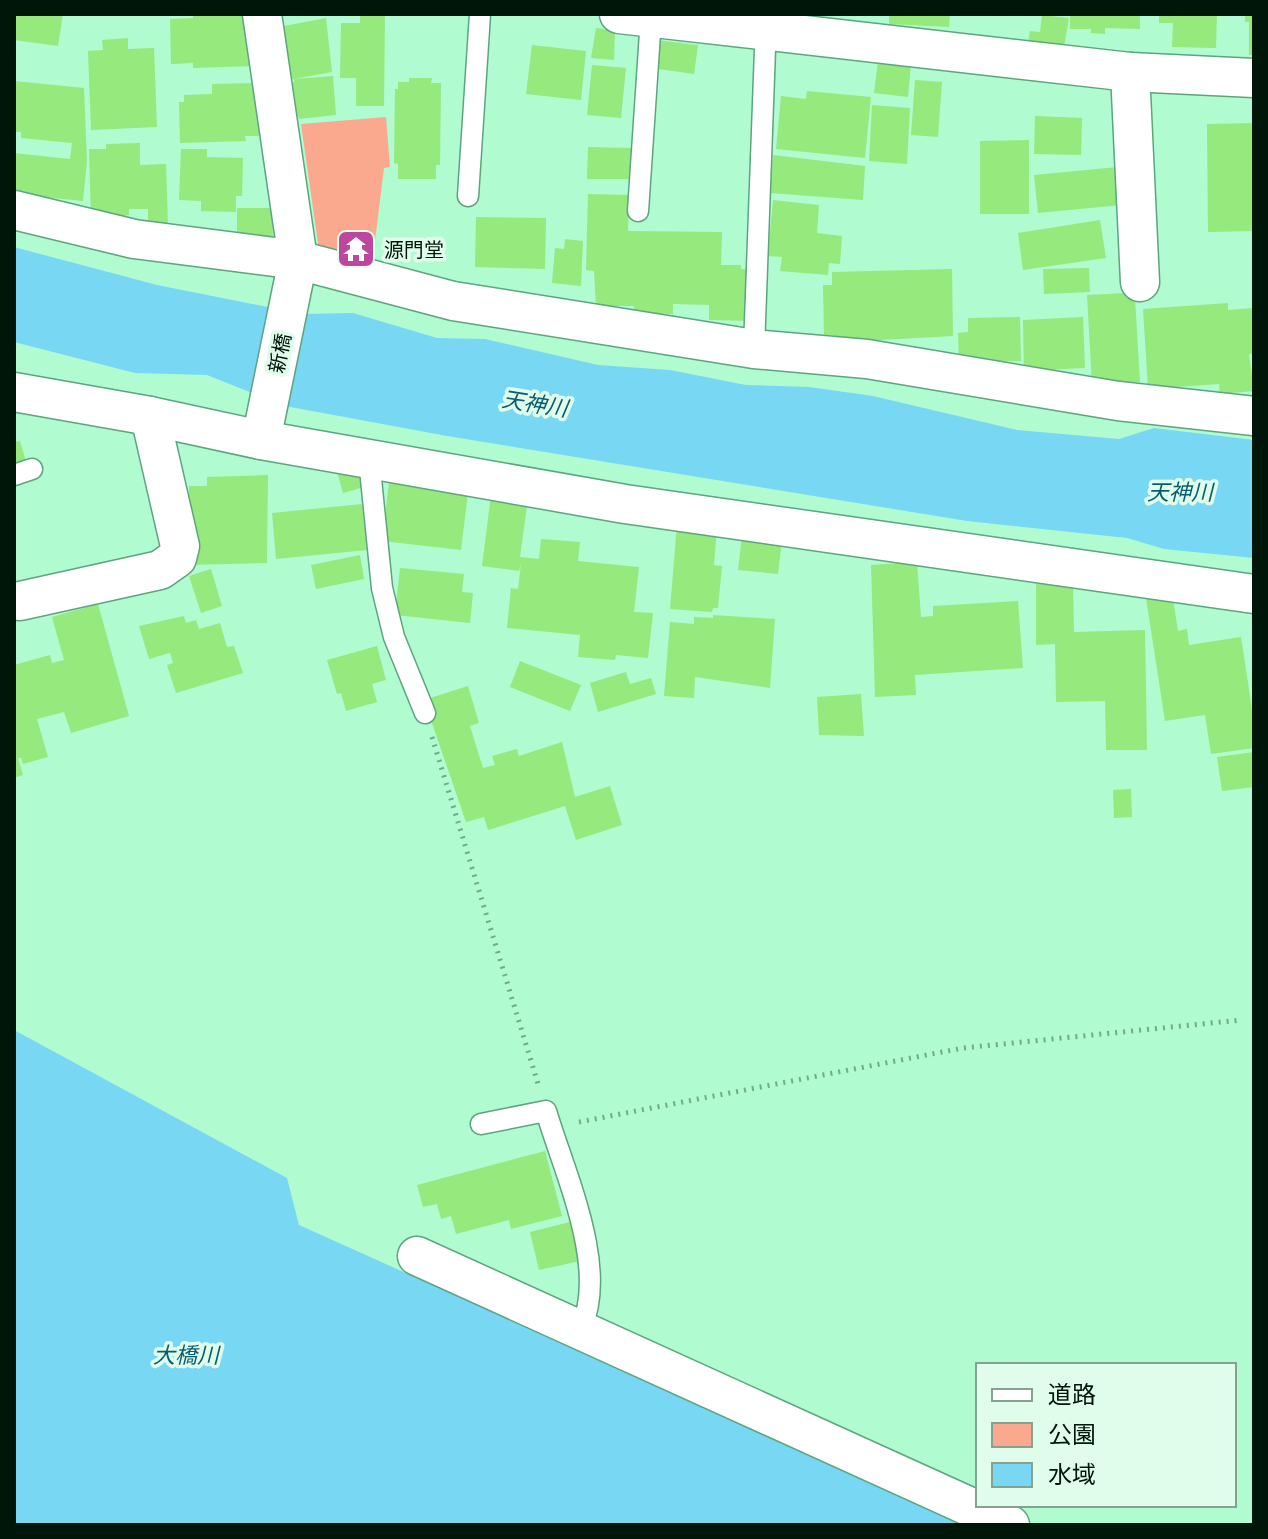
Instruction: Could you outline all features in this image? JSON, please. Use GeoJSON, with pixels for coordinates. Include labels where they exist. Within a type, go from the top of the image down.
{"type":"FeatureCollection","features":[{"type":"Feature","properties":{"kind":"street"},"geometry":{"type":"LineString","coordinates":[[262,14],[297,266]]}},
{"type":"Feature","properties":{"kind":"street"},"geometry":{"type":"LineString","coordinates":[[635,16],[766,23],[1130,72],[1254,78]]}},
{"type":"Feature","properties":{"kind":"street"},"geometry":{"type":"LineString","coordinates":[[1130,72],[1140,282]]}},
{"type":"Feature","properties":{"kind":"street"},"geometry":{"type":"LineString","coordinates":[[14,210],[134,239],[297,266],[453,301],[754,349],[867,359],[1118,401],[1254,416]]}},
{"type":"Feature","properties":{"kind":"street","name":"新橋"},"geometry":{"type":"LineString","coordinates":[[262,436],[297,266]]}},
{"type":"Feature","properties":{"kind":"street"},"geometry":{"type":"LineString","coordinates":[[14,392],[625,504],[1254,594]]}},
{"type":"Feature","properties":{"kind":"street"},"geometry":{"type":"LineString","coordinates":[[20,601],[160,570],[177,558],[180,546],[150,416]]}},
{"type":"Feature","properties":{"kind":"street"},"geometry":{"type":"LineString","coordinates":[[417,1256],[1010,1525]]}},
{"type":"Feature","properties":{"kind":"lane"},"geometry":{"type":"LineString","coordinates":[[468,196],[480,14]]}},
{"type":"Feature","properties":{"kind":"lane"},"geometry":{"type":"LineString","coordinates":[[635,16],[638,211]]}},
{"type":"Feature","properties":{"kind":"lane"},"geometry":{"type":"LineString","coordinates":[[754,349],[766,23]]}},
{"type":"Feature","properties":{"kind":"lane"},"geometry":{"type":"LineString","coordinates":[[369,459],[382,588],[394,637],[425,713]]}},
{"type":"Feature","properties":{"kind":"lane"},"geometry":{"type":"LineString","coordinates":[[481,1124],[548,1119],[588,1257],[591,1297],[581,1328]]}},
{"type":"Feature","properties":{"kind":"path"},"geometry":{"type":"LineString","coordinates":[[425,713],[548,1119],[963,1048],[1241,1020]]}},
{"type":"Feature","properties":{"kind":"green space"},"geometry":{"type":"Polygon","coordinates":[[[386,117],[390,167],[384,168],[371,273],[319,250],[301,124],[386,117]]]}},
{"type":"Feature","properties":{"kind":"water","name":"天神川"},"geometry":{"type":"Polygon","coordinates":[[[14,247],[157,285],[303,314],[353,313],[437,338],[485,339],[598,365],[670,370],[746,385],[809,387],[873,396],[1017,430],[1119,439],[1154,428],[1254,440],[1254,558],[1164,549],[1127,538],[967,521],[447,436],[285,406],[207,375],[135,373],[14,342],[14,247]]]}},
{"type":"Feature","properties":{"kind":"water","name":"大橋川"},"geometry":{"type":"Polygon","coordinates":[[[14,1030],[287,1178],[299,1225],[966,1525],[14,1525],[14,1030]]]}},
{"type":"Feature","properties":{"kind":"building"},"geometry":{"type":"Polygon","coordinates":[[[14,14],[63,14],[58,46],[14,40],[14,14]]]}},
{"type":"Feature","properties":{"kind":"building"},"geometry":{"type":"Polygon","coordinates":[[[193,14],[254,14],[256,66],[193,68],[193,63],[171,64],[170,19],[193,18],[193,14]]]}},
{"type":"Feature","properties":{"kind":"building"},"geometry":{"type":"Polygon","coordinates":[[[360,14],[385,14],[384,106],[356,106],[356,78],[340,78],[341,23],[360,23],[360,14]]]}},
{"type":"Feature","properties":{"kind":"building"},"geometry":{"type":"Polygon","coordinates":[[[889,14],[950,14],[949,27],[889,24],[889,14]]]}},
{"type":"Feature","properties":{"kind":"building"},"geometry":{"type":"Polygon","coordinates":[[[1070,14],[1140,14],[1140,29],[1105,28],[1105,34],[1091,33],[1091,29],[1070,29],[1070,14]]]}},
{"type":"Feature","properties":{"kind":"building"},"geometry":{"type":"Polygon","coordinates":[[[1159,14],[1217,14],[1216,48],[1172,47],[1173,23],[1159,23],[1159,14]]]}},
{"type":"Feature","properties":{"kind":"building"},"geometry":{"type":"Polygon","coordinates":[[[1245,14],[1254,14],[1254,55],[1249,55],[1249,22],[1245,22],[1245,14]]]}},
{"type":"Feature","properties":{"kind":"building"},"geometry":{"type":"Polygon","coordinates":[[[1042,15],[1069,18],[1064,47],[1028,42],[1030,31],[1040,32],[1042,15]]]}},
{"type":"Feature","properties":{"kind":"building"},"geometry":{"type":"Polygon","coordinates":[[[326,18],[332,72],[283,81],[274,28],[326,18]]]}},
{"type":"Feature","properties":{"kind":"building"},"geometry":{"type":"Polygon","coordinates":[[[596,28],[615,31],[614,60],[591,58],[596,28]]]}},
{"type":"Feature","properties":{"kind":"building"},"geometry":{"type":"Polygon","coordinates":[[[128,38],[128,49],[154,48],[157,127],[91,130],[88,51],[103,50],[102,40],[128,38]]]}},
{"type":"Feature","properties":{"kind":"building"},"geometry":{"type":"Polygon","coordinates":[[[656,40],[698,45],[694,74],[652,68],[656,40]]]}},
{"type":"Feature","properties":{"kind":"building"},"geometry":{"type":"Polygon","coordinates":[[[532,45],[586,51],[581,100],[526,94],[532,45]]]}},
{"type":"Feature","properties":{"kind":"building"},"geometry":{"type":"Polygon","coordinates":[[[878,61],[911,64],[908,97],[874,93],[878,61]]]}},
{"type":"Feature","properties":{"kind":"building"},"geometry":{"type":"Polygon","coordinates":[[[592,65],[626,68],[621,118],[587,115],[592,65]]]}},
{"type":"Feature","properties":{"kind":"building"},"geometry":{"type":"Polygon","coordinates":[[[333,76],[336,115],[299,119],[298,116],[289,117],[286,84],[294,82],[294,79],[333,76]]]}},
{"type":"Feature","properties":{"kind":"building"},"geometry":{"type":"Polygon","coordinates":[[[409,78],[432,78],[431,83],[441,83],[440,165],[436,165],[436,179],[398,179],[398,164],[394,163],[395,89],[398,89],[398,82],[409,82],[409,78]]]}},
{"type":"Feature","properties":{"kind":"building"},"geometry":{"type":"Polygon","coordinates":[[[915,80],[942,82],[938,137],[911,135],[915,80]]]}},
{"type":"Feature","properties":{"kind":"building"},"geometry":{"type":"Polygon","coordinates":[[[14,81],[84,88],[87,161],[83,201],[14,194],[14,153],[70,159],[72,143],[21,138],[21,132],[14,132],[14,81]]]}},
{"type":"Feature","properties":{"kind":"building"},"geometry":{"type":"Polygon","coordinates":[[[260,83],[262,136],[245,136],[246,141],[180,143],[179,102],[184,102],[184,95],[212,94],[212,84],[260,83]]]}},
{"type":"Feature","properties":{"kind":"building"},"geometry":{"type":"Polygon","coordinates":[[[807,91],[871,97],[865,158],[776,149],[781,96],[806,99],[807,91]]]}},
{"type":"Feature","properties":{"kind":"building"},"geometry":{"type":"Polygon","coordinates":[[[872,105],[910,108],[907,164],[869,161],[872,105]]]}},
{"type":"Feature","properties":{"kind":"building"},"geometry":{"type":"Polygon","coordinates":[[[1035,116],[1082,118],[1081,155],[1034,154],[1035,116]]]}},
{"type":"Feature","properties":{"kind":"building"},"geometry":{"type":"Polygon","coordinates":[[[1254,123],[1254,231],[1208,232],[1207,124],[1254,123]]]}},
{"type":"Feature","properties":{"kind":"building"},"geometry":{"type":"Polygon","coordinates":[[[1029,140],[1029,214],[980,214],[980,141],[1029,140]]]}},
{"type":"Feature","properties":{"kind":"building"},"geometry":{"type":"Polygon","coordinates":[[[140,143],[140,165],[166,164],[168,226],[148,227],[148,209],[129,209],[129,215],[91,221],[89,149],[106,149],[106,144],[140,143]]]}},
{"type":"Feature","properties":{"kind":"building"},"geometry":{"type":"Polygon","coordinates":[[[588,147],[632,148],[631,179],[587,179],[588,147]]]}},
{"type":"Feature","properties":{"kind":"building"},"geometry":{"type":"Polygon","coordinates":[[[181,149],[207,149],[207,157],[243,158],[242,196],[236,196],[236,212],[201,211],[201,201],[179,200],[181,149]]]}},
{"type":"Feature","properties":{"kind":"building"},"geometry":{"type":"Polygon","coordinates":[[[773,155],[865,166],[863,200],[770,193],[773,155]]]}},
{"type":"Feature","properties":{"kind":"building"},"geometry":{"type":"Polygon","coordinates":[[[1118,167],[1122,205],[1038,213],[1034,175],[1118,167]]]}},
{"type":"Feature","properties":{"kind":"building"},"geometry":{"type":"Polygon","coordinates":[[[588,194],[629,195],[628,231],[722,232],[721,265],[741,265],[741,269],[752,270],[752,321],[709,320],[709,305],[673,304],[673,314],[633,313],[634,306],[596,306],[594,271],[586,270],[588,194]]]}},
{"type":"Feature","properties":{"kind":"building"},"geometry":{"type":"Polygon","coordinates":[[[773,200],[819,205],[817,233],[842,236],[840,264],[829,263],[828,275],[780,271],[782,257],[768,256],[773,200]]]}},
{"type":"Feature","properties":{"kind":"building"},"geometry":{"type":"Polygon","coordinates":[[[237,208],[272,208],[273,242],[237,243],[237,208]]]}},
{"type":"Feature","properties":{"kind":"building"},"geometry":{"type":"Polygon","coordinates":[[[476,217],[546,218],[545,269],[475,267],[476,217]]]}},
{"type":"Feature","properties":{"kind":"building"},"geometry":{"type":"Polygon","coordinates":[[[1100,220],[1106,258],[1023,270],[1018,233],[1100,220]]]}},
{"type":"Feature","properties":{"kind":"building","name":"源門堂"},"geometry":{"type":"Polygon","coordinates":[[[344,234],[369,236],[367,264],[342,263],[344,234]]]}},
{"type":"Feature","properties":{"kind":"building"},"geometry":{"type":"Polygon","coordinates":[[[565,239],[583,241],[581,286],[552,283],[555,248],[564,249],[565,239]]]}},
{"type":"Feature","properties":{"kind":"building"},"geometry":{"type":"Polygon","coordinates":[[[1089,268],[1090,292],[1044,294],[1043,269],[1089,268]]]}},
{"type":"Feature","properties":{"kind":"building"},"geometry":{"type":"Polygon","coordinates":[[[952,269],[953,336],[863,341],[863,338],[835,339],[834,335],[824,335],[823,285],[832,285],[832,272],[952,269]]]}},
{"type":"Feature","properties":{"kind":"building"},"geometry":{"type":"Polygon","coordinates":[[[1125,293],[1126,298],[1135,298],[1140,382],[1092,385],[1087,295],[1125,293]]]}},
{"type":"Feature","properties":{"kind":"building"},"geometry":{"type":"Polygon","coordinates":[[[1228,303],[1228,310],[1254,308],[1254,353],[1249,354],[1254,391],[1220,394],[1219,384],[1148,389],[1143,309],[1228,303]]]}},
{"type":"Feature","properties":{"kind":"building"},"geometry":{"type":"Polygon","coordinates":[[[1020,317],[1021,361],[959,362],[958,333],[968,332],[968,318],[1020,317]]]}},
{"type":"Feature","properties":{"kind":"building"},"geometry":{"type":"Polygon","coordinates":[[[1083,317],[1085,368],[1024,371],[1023,320],[1083,317]]]}},
{"type":"Feature","properties":{"kind":"building"},"geometry":{"type":"Polygon","coordinates":[[[20,441],[27,465],[14,469],[14,442],[20,441]]]}},
{"type":"Feature","properties":{"kind":"building"},"geometry":{"type":"Polygon","coordinates":[[[357,466],[364,487],[343,493],[337,472],[357,466]]]}},
{"type":"Feature","properties":{"kind":"building"},"geometry":{"type":"Polygon","coordinates":[[[268,475],[267,563],[190,565],[189,486],[207,486],[207,477],[268,475]]]}},
{"type":"Feature","properties":{"kind":"building"},"geometry":{"type":"Polygon","coordinates":[[[403,478],[468,493],[461,550],[382,541],[389,483],[402,485],[403,478]]]}},
{"type":"Feature","properties":{"kind":"building"},"geometry":{"type":"Polygon","coordinates":[[[491,495],[528,499],[520,557],[539,559],[541,539],[580,542],[578,561],[639,567],[634,612],[653,613],[648,658],[616,655],[615,660],[578,657],[580,635],[507,628],[511,588],[518,589],[521,563],[519,571],[482,566],[491,495]]]}},
{"type":"Feature","properties":{"kind":"building"},"geometry":{"type":"Polygon","coordinates":[[[362,504],[367,550],[276,559],[272,513],[362,504]]]}},
{"type":"Feature","properties":{"kind":"building"},"geometry":{"type":"Polygon","coordinates":[[[677,524],[717,527],[714,565],[722,566],[718,608],[713,608],[712,612],[670,609],[677,524]]]}},
{"type":"Feature","properties":{"kind":"building"},"geometry":{"type":"Polygon","coordinates":[[[742,536],[782,541],[778,574],[738,570],[742,536]]]}},
{"type":"Feature","properties":{"kind":"building"},"geometry":{"type":"Polygon","coordinates":[[[360,555],[364,579],[316,589],[311,565],[360,555]]]}},
{"type":"Feature","properties":{"kind":"building"},"geometry":{"type":"Polygon","coordinates":[[[917,562],[921,617],[933,616],[933,606],[1018,601],[1023,668],[915,675],[916,695],[875,697],[871,565],[917,562]]]}},
{"type":"Feature","properties":{"kind":"building"},"geometry":{"type":"Polygon","coordinates":[[[400,568],[464,574],[462,592],[473,593],[470,623],[395,615],[400,568]]]}},
{"type":"Feature","properties":{"kind":"building"},"geometry":{"type":"Polygon","coordinates":[[[211,569],[222,606],[201,613],[189,576],[211,569]]]}},
{"type":"Feature","properties":{"kind":"building"},"geometry":{"type":"Polygon","coordinates":[[[1036,584],[1073,584],[1074,632],[1145,630],[1147,750],[1106,750],[1105,701],[1056,702],[1055,644],[1036,645],[1036,584]]]}},
{"type":"Feature","properties":{"kind":"building"},"geometry":{"type":"Polygon","coordinates":[[[1172,593],[1178,631],[1187,629],[1189,645],[1241,637],[1254,722],[1254,748],[1211,754],[1205,715],[1165,721],[1146,598],[1172,593]]]}},
{"type":"Feature","properties":{"kind":"building"},"geometry":{"type":"Polygon","coordinates":[[[98,604],[129,716],[71,733],[64,712],[37,719],[48,757],[23,764],[18,758],[23,775],[14,778],[14,665],[50,655],[52,663],[64,660],[52,617],[98,604]]]}},
{"type":"Feature","properties":{"kind":"building"},"geometry":{"type":"Polygon","coordinates":[[[713,615],[775,619],[770,688],[695,677],[694,698],[664,696],[670,622],[694,624],[694,617],[713,618],[713,615]]]}},
{"type":"Feature","properties":{"kind":"building"},"geometry":{"type":"Polygon","coordinates":[[[184,616],[186,623],[196,620],[199,629],[220,623],[227,647],[234,646],[243,673],[176,693],[167,665],[173,663],[170,653],[149,659],[139,626],[184,616]]]}},
{"type":"Feature","properties":{"kind":"building"},"geometry":{"type":"Polygon","coordinates":[[[377,646],[386,680],[372,684],[377,702],[346,711],[341,693],[337,694],[327,660],[377,646]]]}},
{"type":"Feature","properties":{"kind":"building"},"geometry":{"type":"Polygon","coordinates":[[[520,661],[581,685],[570,711],[510,687],[520,661]]]}},
{"type":"Feature","properties":{"kind":"building"},"geometry":{"type":"Polygon","coordinates":[[[626,672],[630,684],[651,678],[656,694],[598,712],[590,683],[626,672]]]}},
{"type":"Feature","properties":{"kind":"building"},"geometry":{"type":"Polygon","coordinates":[[[468,686],[479,723],[470,726],[483,768],[495,765],[492,756],[517,749],[519,756],[562,742],[575,797],[610,786],[622,825],[576,840],[565,806],[488,830],[484,817],[466,822],[424,700],[468,686]]]}},
{"type":"Feature","properties":{"kind":"building"},"geometry":{"type":"Polygon","coordinates":[[[861,694],[864,736],[819,735],[817,697],[861,694]]]}},
{"type":"Feature","properties":{"kind":"building"},"geometry":{"type":"Polygon","coordinates":[[[1254,752],[1254,787],[1222,791],[1217,757],[1254,752]]]}},
{"type":"Feature","properties":{"kind":"building"},"geometry":{"type":"Polygon","coordinates":[[[1131,789],[1132,817],[1114,818],[1113,790],[1131,789]]]}},
{"type":"Feature","properties":{"kind":"building"},"geometry":{"type":"Polygon","coordinates":[[[545,1151],[562,1216],[511,1229],[509,1220],[456,1234],[451,1216],[441,1219],[437,1204],[423,1207],[417,1185],[545,1151]]]}},
{"type":"Feature","properties":{"kind":"building"},"geometry":{"type":"Polygon","coordinates":[[[570,1222],[580,1261],[539,1270],[530,1232],[570,1222]]]}},
{"type":"Feature","properties":{"kind":"place","name":"源門堂"},"geometry":{"type":"Point","coordinates":[356,249]}}]}
